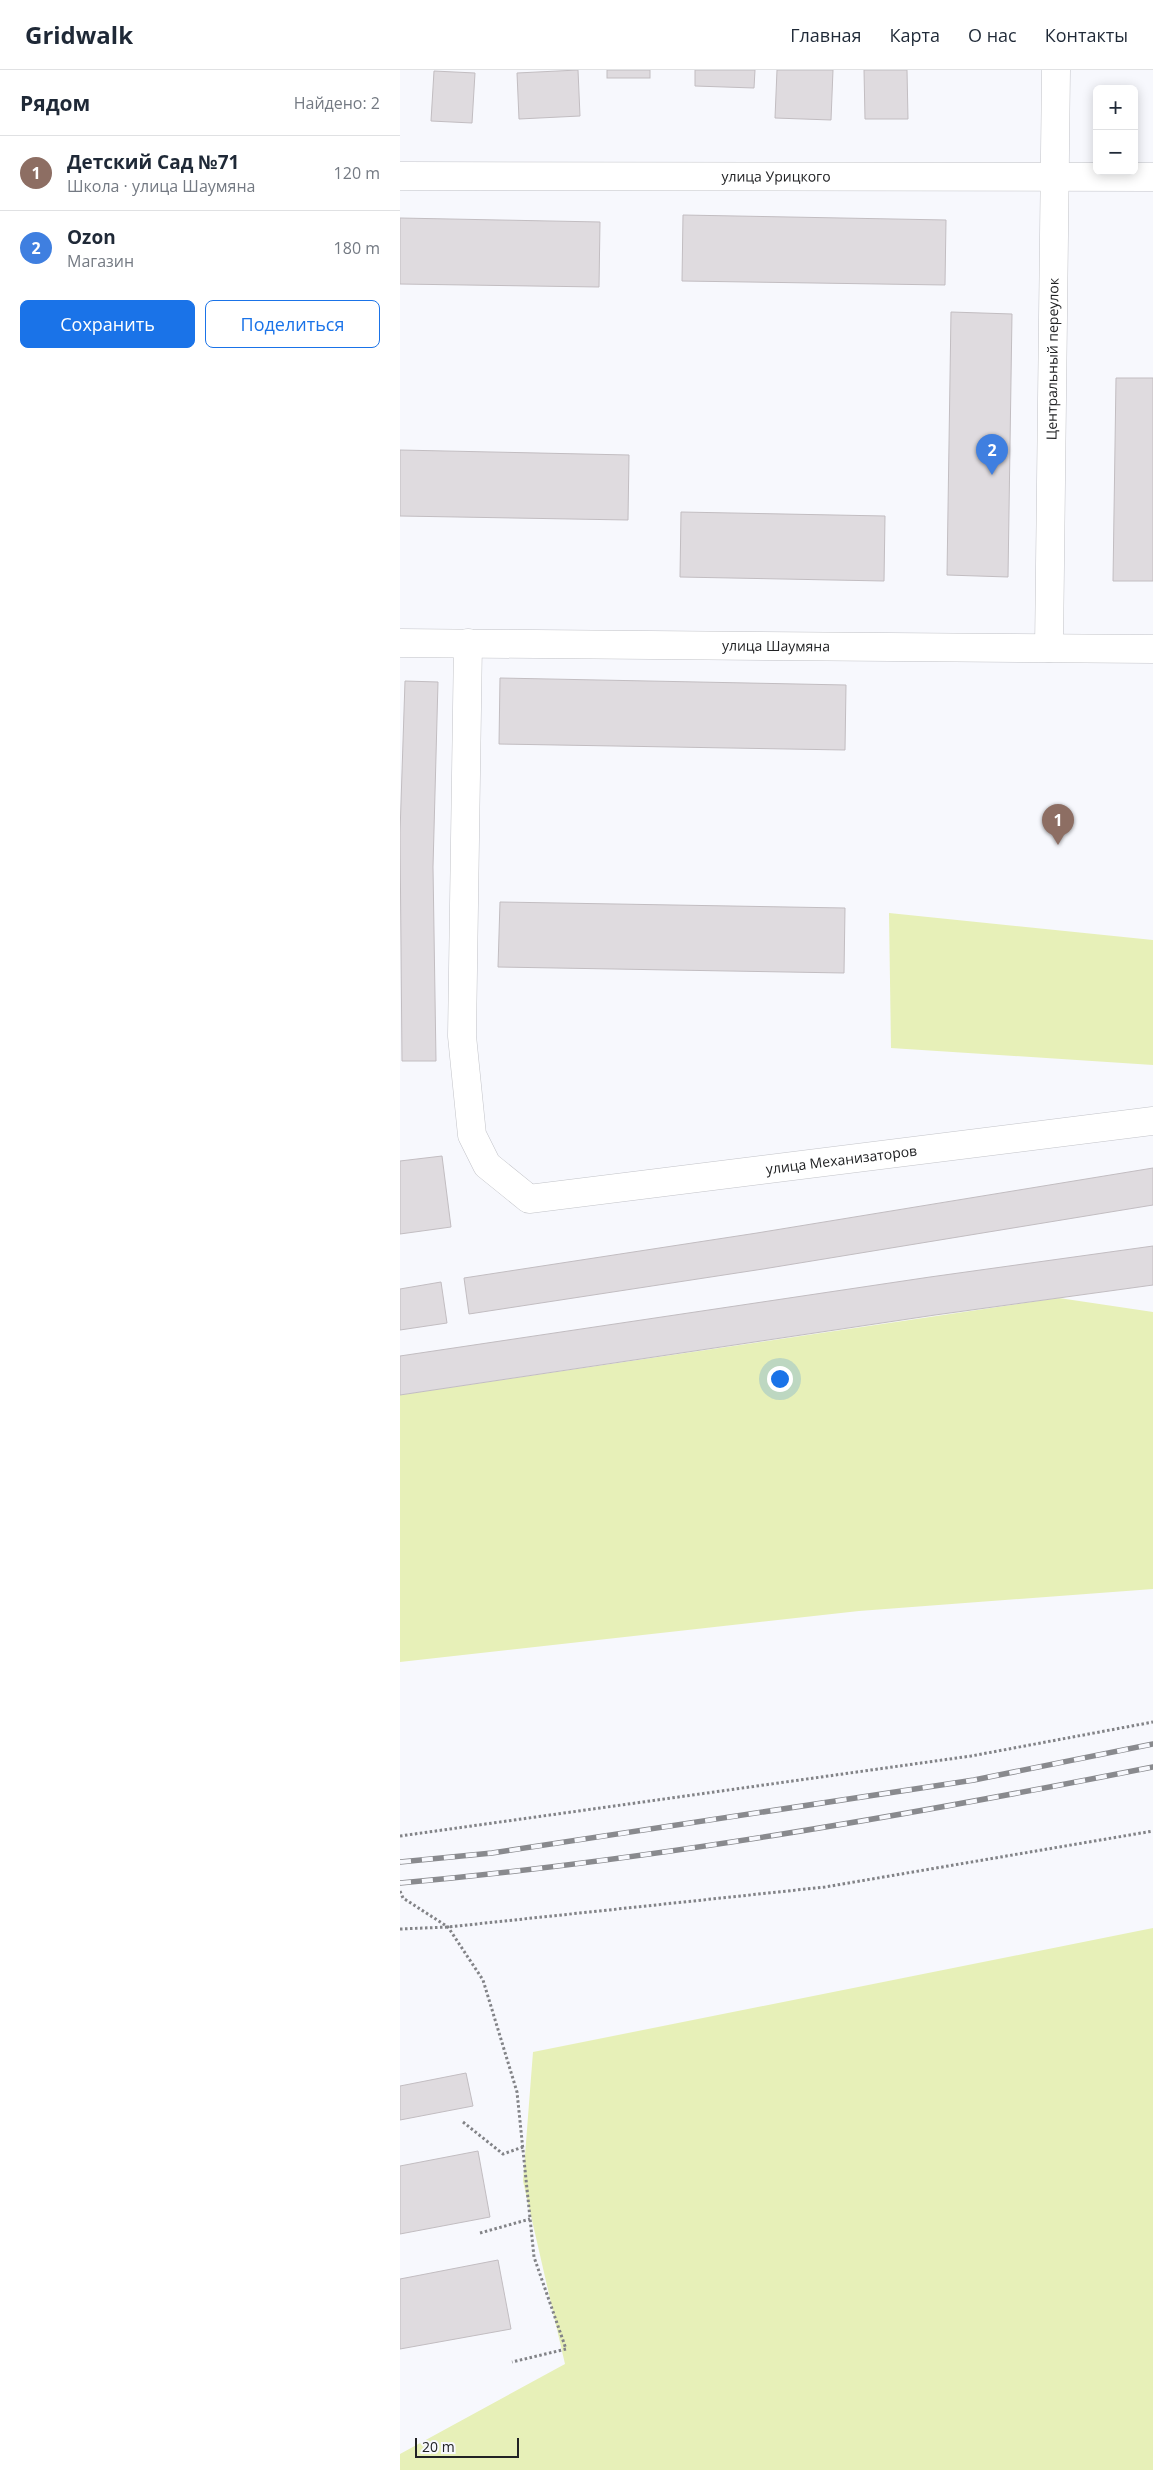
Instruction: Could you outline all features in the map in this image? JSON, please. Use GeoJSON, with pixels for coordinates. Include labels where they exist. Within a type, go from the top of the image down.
{"type":"FeatureCollection","features":[{"type":"Feature","properties":{"kind":"street","name":"Центральный переулок"},"geometry":{"type":"LineString","coordinates":[[1049,648],[1056,70]]}},
{"type":"Feature","properties":{"kind":"street","name":"улица Урицкого"},"geometry":{"type":"LineString","coordinates":[[400,176],[1153,177]]}},
{"type":"Feature","properties":{"kind":"street","name":"улица Шаумяна"},"geometry":{"type":"LineString","coordinates":[[400,643],[1153,649]]}},
{"type":"Feature","properties":{"kind":"street","name":"улица Механизаторов"},"geometry":{"type":"LineString","coordinates":[[468,643],[462,1036],[472,1135],[488,1166],[529,1199],[1153,1121]]}},
{"type":"Feature","properties":{"kind":"path"},"geometry":{"type":"LineString","coordinates":[[400,1836],[971,1756],[1153,1722]]}},
{"type":"Feature","properties":{"kind":"path"},"geometry":{"type":"LineString","coordinates":[[400,1929],[448,1927],[826,1886],[1153,1831]]}},
{"type":"Feature","properties":{"kind":"path"},"geometry":{"type":"LineString","coordinates":[[400,1892],[403,1898],[448,1927],[483,1980],[517,2092],[534,2257],[566,2348],[512,2362]]}},
{"type":"Feature","properties":{"kind":"path"},"geometry":{"type":"LineString","coordinates":[[463,2122],[503,2154],[523,2147]]}},
{"type":"Feature","properties":{"kind":"path"},"geometry":{"type":"LineString","coordinates":[[480,2233],[530,2219]]}},
{"type":"Feature","properties":{"kind":"green space"},"geometry":{"type":"Polygon","coordinates":[[[889,913],[1153,940],[1153,1065],[891,1048],[889,913]]]}},
{"type":"Feature","properties":{"kind":"green space"},"geometry":{"type":"Polygon","coordinates":[[[1059,1298],[1153,1312],[1153,1589],[859,1611],[400,1662],[400,1395],[1059,1298]]]}},
{"type":"Feature","properties":{"kind":"green space"},"geometry":{"type":"Polygon","coordinates":[[[1153,1928],[1153,2470],[400,2470],[400,2454],[565,2364],[523,2181],[533,2052],[1153,1928]]]}},
{"type":"Feature","properties":{"kind":"building"},"geometry":{"type":"Polygon","coordinates":[[[578,70],[580,116],[519,119],[517,73],[578,70]]]}},
{"type":"Feature","properties":{"kind":"building"},"geometry":{"type":"Polygon","coordinates":[[[607,70],[650,70],[650,78],[607,78],[607,70]]]}},
{"type":"Feature","properties":{"kind":"building"},"geometry":{"type":"Polygon","coordinates":[[[695,70],[755,70],[754,88],[695,86],[695,70]]]}},
{"type":"Feature","properties":{"kind":"building"},"geometry":{"type":"Polygon","coordinates":[[[777,70],[833,70],[831,120],[775,118],[777,70]]]}},
{"type":"Feature","properties":{"kind":"building"},"geometry":{"type":"Polygon","coordinates":[[[864,70],[907,70],[908,119],[865,119],[864,70]]]}},
{"type":"Feature","properties":{"kind":"building"},"geometry":{"type":"Polygon","coordinates":[[[434,71],[475,73],[472,123],[431,121],[434,71]]]}},
{"type":"Feature","properties":{"kind":"building"},"geometry":{"type":"Polygon","coordinates":[[[683,215],[946,220],[945,285],[682,281],[683,215]]]}},
{"type":"Feature","properties":{"kind":"building"},"geometry":{"type":"Polygon","coordinates":[[[400,218],[600,222],[599,287],[400,284],[400,218]]]}},
{"type":"Feature","properties":{"kind":"building"},"geometry":{"type":"Polygon","coordinates":[[[951,312],[1012,314],[1008,577],[947,575],[951,312]]]}},
{"type":"Feature","properties":{"kind":"building"},"geometry":{"type":"Polygon","coordinates":[[[1116,378],[1153,378],[1153,581],[1113,581],[1116,378]]]}},
{"type":"Feature","properties":{"kind":"building"},"geometry":{"type":"Polygon","coordinates":[[[400,450],[629,455],[628,520],[400,516],[400,450]]]}},
{"type":"Feature","properties":{"kind":"building"},"geometry":{"type":"Polygon","coordinates":[[[681,512],[885,516],[884,581],[680,577],[681,512]]]}},
{"type":"Feature","properties":{"kind":"building"},"geometry":{"type":"Polygon","coordinates":[[[500,678],[846,685],[845,750],[499,744],[500,678]]]}},
{"type":"Feature","properties":{"kind":"building"},"geometry":{"type":"Polygon","coordinates":[[[405,681],[438,682],[433,867],[436,1061],[402,1061],[400,833],[405,681]]]}},
{"type":"Feature","properties":{"kind":"building"},"geometry":{"type":"Polygon","coordinates":[[[500,902],[845,908],[844,973],[498,967],[500,902]]]}},
{"type":"Feature","properties":{"kind":"building"},"geometry":{"type":"Polygon","coordinates":[[[442,1156],[451,1227],[400,1234],[400,1161],[442,1156]]]}},
{"type":"Feature","properties":{"kind":"building"},"geometry":{"type":"Polygon","coordinates":[[[1153,1168],[1153,1205],[763,1269],[469,1314],[464,1278],[757,1233],[1153,1168]]]}},
{"type":"Feature","properties":{"kind":"building"},"geometry":{"type":"Polygon","coordinates":[[[1153,1246],[1153,1285],[935,1315],[400,1395],[400,1356],[930,1277],[1153,1246]]]}},
{"type":"Feature","properties":{"kind":"building"},"geometry":{"type":"Polygon","coordinates":[[[441,1282],[447,1323],[400,1330],[400,1289],[441,1282]]]}},
{"type":"Feature","properties":{"kind":"building"},"geometry":{"type":"Polygon","coordinates":[[[466,2073],[473,2106],[400,2120],[400,2086],[466,2073]]]}},
{"type":"Feature","properties":{"kind":"building"},"geometry":{"type":"Polygon","coordinates":[[[478,2151],[490,2217],[400,2234],[400,2166],[478,2151]]]}},
{"type":"Feature","properties":{"kind":"building"},"geometry":{"type":"Polygon","coordinates":[[[498,2260],[511,2329],[400,2349],[400,2279],[498,2260]]]}},
{"type":"Feature","properties":{"kind":"railway"},"geometry":{"type":"LineString","coordinates":[[400,1862],[492,1853],[974,1780],[1153,1744]]}},
{"type":"Feature","properties":{"kind":"railway"},"geometry":{"type":"LineString","coordinates":[[400,1883],[589,1862],[778,1835],[966,1803],[1153,1767]]}},
{"type":"Feature","properties":{"kind":"place","name":"Ozon"},"geometry":{"type":"Point","coordinates":[992,475]}},
{"type":"Feature","properties":{"kind":"place","name":"Детский Сад №71"},"geometry":{"type":"Point","coordinates":[1058,845]}}]}
